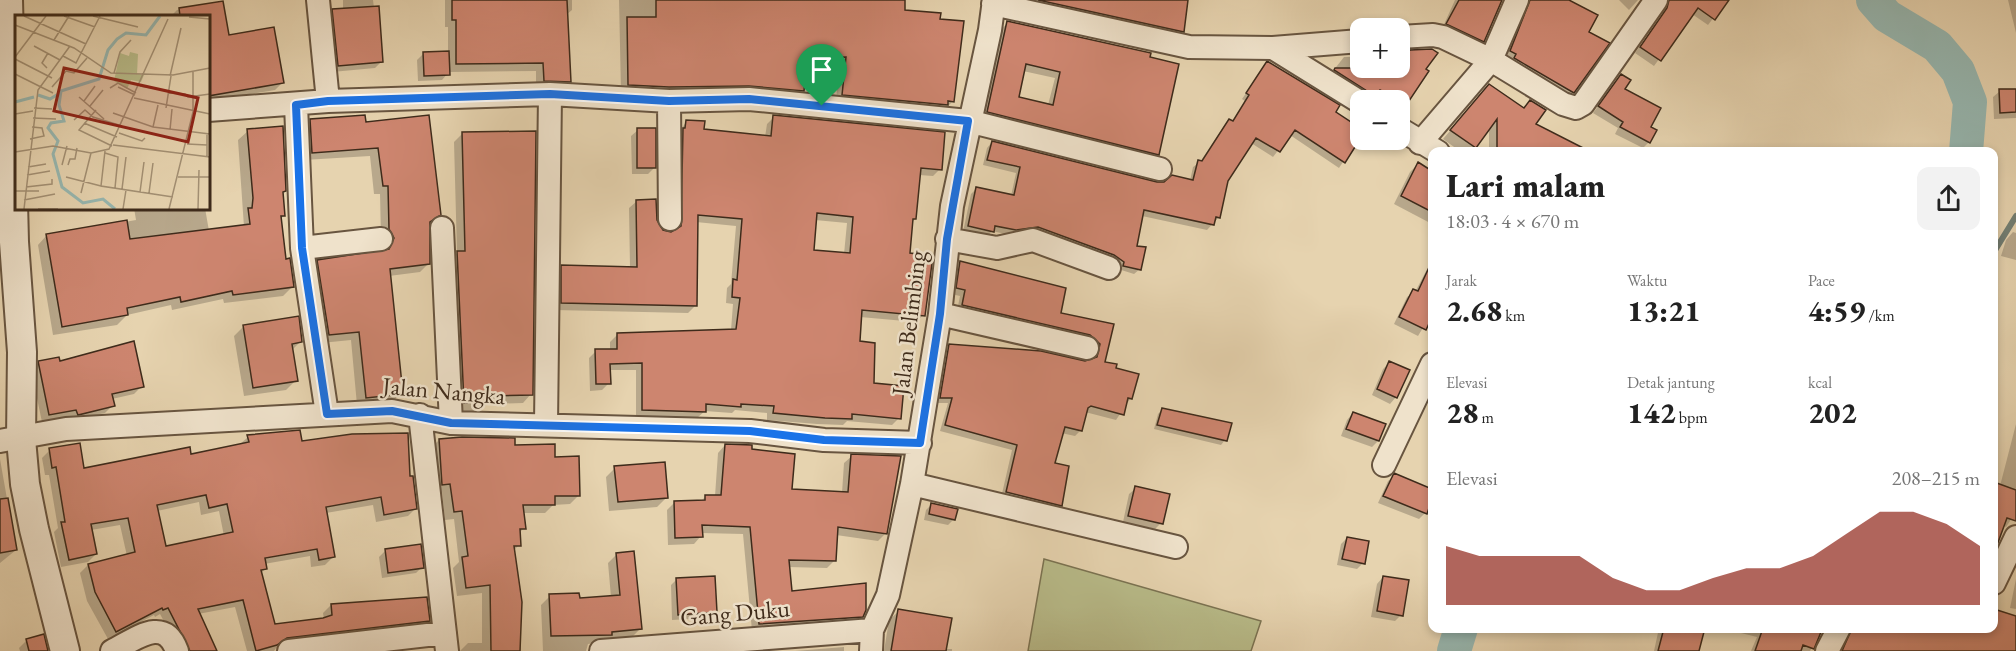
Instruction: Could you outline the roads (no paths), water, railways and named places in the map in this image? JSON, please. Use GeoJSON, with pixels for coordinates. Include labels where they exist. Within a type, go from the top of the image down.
{"type":"FeatureCollection","features":[{"type":"Feature","properties":{"kind":"street"},"geometry":{"type":"LineString","coordinates":[[8,0],[14,242],[22,352],[10,440],[25,484],[65,651]]}},
{"type":"Feature","properties":{"kind":"street"},"geometry":{"type":"LineString","coordinates":[[318,0],[328,101]]}},
{"type":"Feature","properties":{"kind":"street"},"geometry":{"type":"LineString","coordinates":[[1410,135],[1429,147],[1491,60],[1517,0]]}},
{"type":"Feature","properties":{"kind":"street"},"geometry":{"type":"LineString","coordinates":[[1410,36],[1438,35],[1491,60],[1563,104],[1576,108],[1583,104],[1656,0]]}},
{"type":"Feature","properties":{"kind":"street"},"geometry":{"type":"LineString","coordinates":[[993,2],[1179,46],[1273,48],[1350,42]]}},
{"type":"Feature","properties":{"kind":"street","name":"Jalan Belimbing"},"geometry":{"type":"LineString","coordinates":[[872,641],[888,595],[920,443],[940,314],[947,239],[968,121],[990,30],[993,2]]}},
{"type":"Feature","properties":{"kind":"street"},"geometry":{"type":"LineString","coordinates":[[1273,48],[1350,96]]}},
{"type":"Feature","properties":{"kind":"street"},"geometry":{"type":"LineString","coordinates":[[546,424],[550,94]]}},
{"type":"Feature","properties":{"kind":"street"},"geometry":{"type":"LineString","coordinates":[[210,110],[328,101],[550,94],[669,101],[749,99],[968,121],[1160,169]]}},
{"type":"Feature","properties":{"kind":"street"},"geometry":{"type":"LineString","coordinates":[[669,101],[670,219]]}},
{"type":"Feature","properties":{"kind":"street"},"geometry":{"type":"LineString","coordinates":[[296,105],[302,248],[327,414]]}},
{"type":"Feature","properties":{"kind":"street"},"geometry":{"type":"LineString","coordinates":[[442,228],[451,423]]}},
{"type":"Feature","properties":{"kind":"street"},"geometry":{"type":"LineString","coordinates":[[302,248],[381,239]]}},
{"type":"Feature","properties":{"kind":"street"},"geometry":{"type":"LineString","coordinates":[[947,239],[997,248],[1033,240],[1109,268]]}},
{"type":"Feature","properties":{"kind":"street"},"geometry":{"type":"LineString","coordinates":[[940,314],[1088,348]]}},
{"type":"Feature","properties":{"kind":"street"},"geometry":{"type":"LineString","coordinates":[[1384,465],[1428,372]]}},
{"type":"Feature","properties":{"kind":"street","name":"Jalan Nangka"},"geometry":{"type":"LineString","coordinates":[[10,440],[66,429],[392,411],[451,423],[750,431],[824,440],[920,443]]}},
{"type":"Feature","properties":{"kind":"street"},"geometry":{"type":"LineString","coordinates":[[289,651],[446,642],[420,415]]}},
{"type":"Feature","properties":{"kind":"street"},"geometry":{"type":"LineString","coordinates":[[912,484],[1176,547]]}},
{"type":"Feature","properties":{"kind":"street"},"geometry":{"type":"LineString","coordinates":[[1998,574],[2016,537]]}},
{"type":"Feature","properties":{"kind":"street"},"geometry":{"type":"LineString","coordinates":[[112,651],[148,633],[159,631],[167,633],[172,638],[177,651]]}},
{"type":"Feature","properties":{"kind":"street"},"geometry":{"type":"LineString","coordinates":[[1827,651],[1836,633]]}},
{"type":"Feature","properties":{"kind":"street","name":"Gang Duku"},"geometry":{"type":"LineString","coordinates":[[601,651],[872,641]]}},
{"type":"Feature","properties":{"kind":"waterway"},"geometry":{"type":"LineString","coordinates":[[1873,0],[1887,16],[1937,46],[1958,71],[1970,102],[1966,147]]}},
{"type":"Feature","properties":{"kind":"waterway"},"geometry":{"type":"LineString","coordinates":[[1998,245],[2016,216]]}},
{"type":"Feature","properties":{"kind":"waterway"},"geometry":{"type":"LineString","coordinates":[[1454,651],[1459,633]]}}]}
